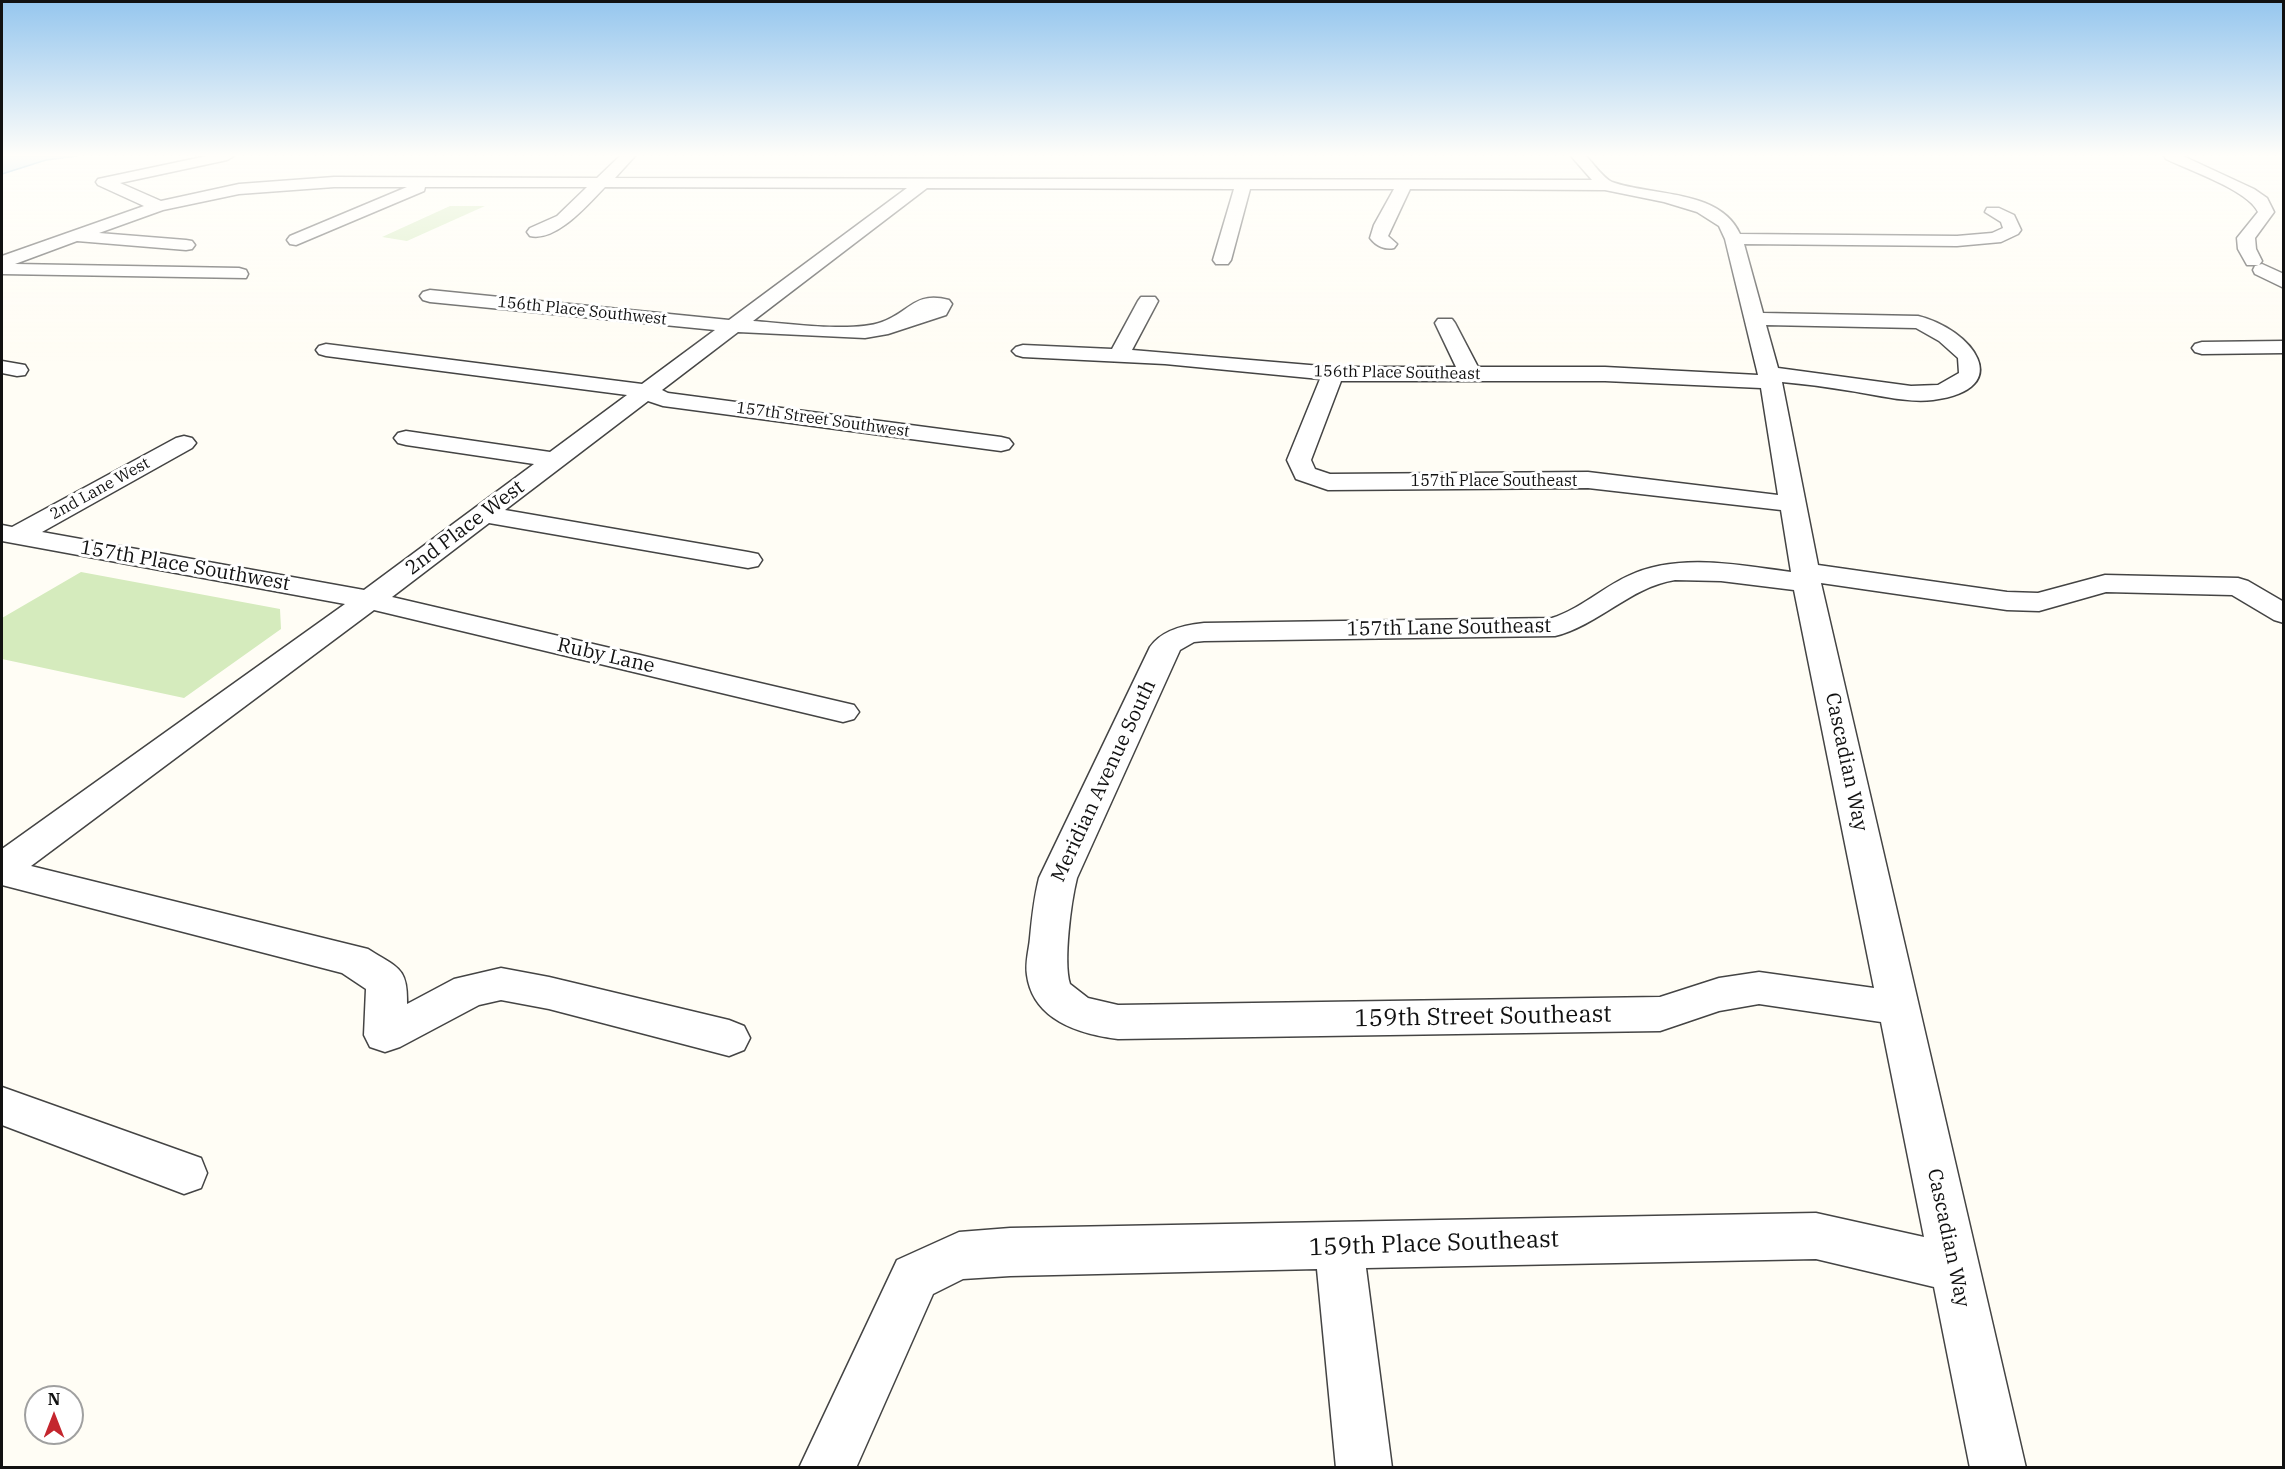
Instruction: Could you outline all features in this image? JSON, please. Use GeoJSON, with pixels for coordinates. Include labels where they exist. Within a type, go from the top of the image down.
{"type":"FeatureCollection","features":[{"type":"Feature","properties":{"kind":"street","name":"Cascadian Way"},"geometry":{"type":"LineString","coordinates":[[2,262],[106,225]]}},
{"type":"Feature","properties":{"kind":"street"},"geometry":{"type":"LineString","coordinates":[[297,240],[333,225]]}},
{"type":"Feature","properties":{"kind":"street"},"geometry":{"type":"LineString","coordinates":[[536,232],[552,225]]}},
{"type":"Feature","properties":{"kind":"street","name":"2nd Place West"},"geometry":{"type":"LineString","coordinates":[[2,870],[369,600],[869,225]]}},
{"type":"Feature","properties":{"kind":"street"},"geometry":{"type":"LineString","coordinates":[[1222,260],[1232,225]]}},
{"type":"Feature","properties":{"kind":"street"},"geometry":{"type":"LineString","coordinates":[[1383,225],[1378,238],[1388,244]]}},
{"type":"Feature","properties":{"kind":"street","name":"Cascadian Way"},"geometry":{"type":"LineString","coordinates":[[1726,225],[1734,239],[1768,372],[1806,578],[1998,1467]]}},
{"type":"Feature","properties":{"kind":"street"},"geometry":{"type":"LineString","coordinates":[[1734,239],[1957,241],[1995,238],[2012,230],[2010,225]]}},
{"type":"Feature","properties":{"kind":"street"},"geometry":{"type":"LineString","coordinates":[[2256,225],[2246,238],[2247,249],[2257,265],[2283,282]]}},
{"type":"Feature","properties":{"kind":"street"},"geometry":{"type":"LineString","coordinates":[[73,236],[111,241],[186,245]]}},
{"type":"Feature","properties":{"kind":"street"},"geometry":{"type":"LineString","coordinates":[[2,269],[239,274]]}},
{"type":"Feature","properties":{"kind":"street","name":"156th Place Southwest"},"geometry":{"type":"LineString","coordinates":[[430,296],[734,327],[863,332],[896,324]]}},
{"type":"Feature","properties":{"kind":"street"},"geometry":{"type":"LineString","coordinates":[[1119,355],[1148,301]]}},
{"type":"Feature","properties":{"kind":"street"},"geometry":{"type":"LineString","coordinates":[[1756,323],[1810,320],[1908,321],[1928,325],[1969,356],[1970,373],[1965,381],[1946,391],[1924,393],[1879,390],[1768,372]]}},
{"type":"Feature","properties":{"kind":"street"},"geometry":{"type":"LineString","coordinates":[[1445,323],[1470,374]]}},
{"type":"Feature","properties":{"kind":"street"},"geometry":{"type":"LineString","coordinates":[[2202,348],[2283,347]]}},
{"type":"Feature","properties":{"kind":"street","name":"157th Street Southwest"},"geometry":{"type":"LineString","coordinates":[[326,350],[646,391],[663,399],[1001,444]]}},
{"type":"Feature","properties":{"kind":"street","name":"156th Place Southeast"},"geometry":{"type":"LineString","coordinates":[[1023,351],[1165,357],[1334,374],[1768,372]]}},
{"type":"Feature","properties":{"kind":"street"},"geometry":{"type":"LineString","coordinates":[[1768,372],[1883,369]]}},
{"type":"Feature","properties":{"kind":"street","name":"157th Place Southeast"},"geometry":{"type":"LineString","coordinates":[[1334,374],[1299,460],[1305,474],[1328,482],[1588,480],[1792,504]]}},
{"type":"Feature","properties":{"kind":"street"},"geometry":{"type":"LineString","coordinates":[[406,438],[555,460]]}},
{"type":"Feature","properties":{"kind":"street","name":"2nd Lane West"},"geometry":{"type":"LineString","coordinates":[[9,534],[184,443]]}},
{"type":"Feature","properties":{"kind":"street"},"geometry":{"type":"LineString","coordinates":[[484,513],[748,560]]}},
{"type":"Feature","properties":{"kind":"street","name":"157th Place Southwest"},"geometry":{"type":"LineString","coordinates":[[9,534],[369,600]]}},
{"type":"Feature","properties":{"kind":"street","name":"157th Lane Southeast"},"geometry":{"type":"LineString","coordinates":[[1184,635],[1204,632],[1555,627],[1580,619],[1639,580],[1659,574],[1717,573],[1806,578],[2007,601],[2039,602],[2105,584],[2238,587],[2283,614]]}},
{"type":"Feature","properties":{"kind":"street","name":"Ruby Lane"},"geometry":{"type":"LineString","coordinates":[[369,600],[843,712]]}},
{"type":"Feature","properties":{"kind":"street","name":"Meridian Avenue South"},"geometry":{"type":"LineString","coordinates":[[1065,1006],[1053,992],[1047,976],[1052,900],[1058,878],[1165,647],[1184,635]]}},
{"type":"Feature","properties":{"kind":"street"},"geometry":{"type":"LineString","coordinates":[[2,870],[354,960],[387,982],[385,1035],[469,991],[501,984],[549,993],[729,1038]]}},
{"type":"Feature","properties":{"kind":"street","name":"159th Street Southeast"},"geometry":{"type":"LineString","coordinates":[[1065,1006],[1082,1015],[1118,1022],[1660,1014],[1714,994],[1759,988],[1899,1008]]}},
{"type":"Feature","properties":{"kind":"street"},"geometry":{"type":"LineString","coordinates":[[2,1106],[184,1173]]}},
{"type":"Feature","properties":{"kind":"street","name":"159th Place Southeast"},"geometry":{"type":"LineString","coordinates":[[827,1467],[915,1277],[959,1256],[1010,1252],[1816,1236],[1955,1268]]}},
{"type":"Feature","properties":{"kind":"street"},"geometry":{"type":"LineString","coordinates":[[1339,1247],[1364,1467]]}},
{"type":"Feature","properties":{"kind":"green space"},"geometry":{"type":"Polygon","coordinates":[[[409,225],[444,225],[407,241],[382,237],[409,225]]]}},
{"type":"Feature","properties":{"kind":"green space"},"geometry":{"type":"Polygon","coordinates":[[[81,572],[280,609],[281,629],[184,698],[2,659],[2,618],[81,572]]]}}]}
